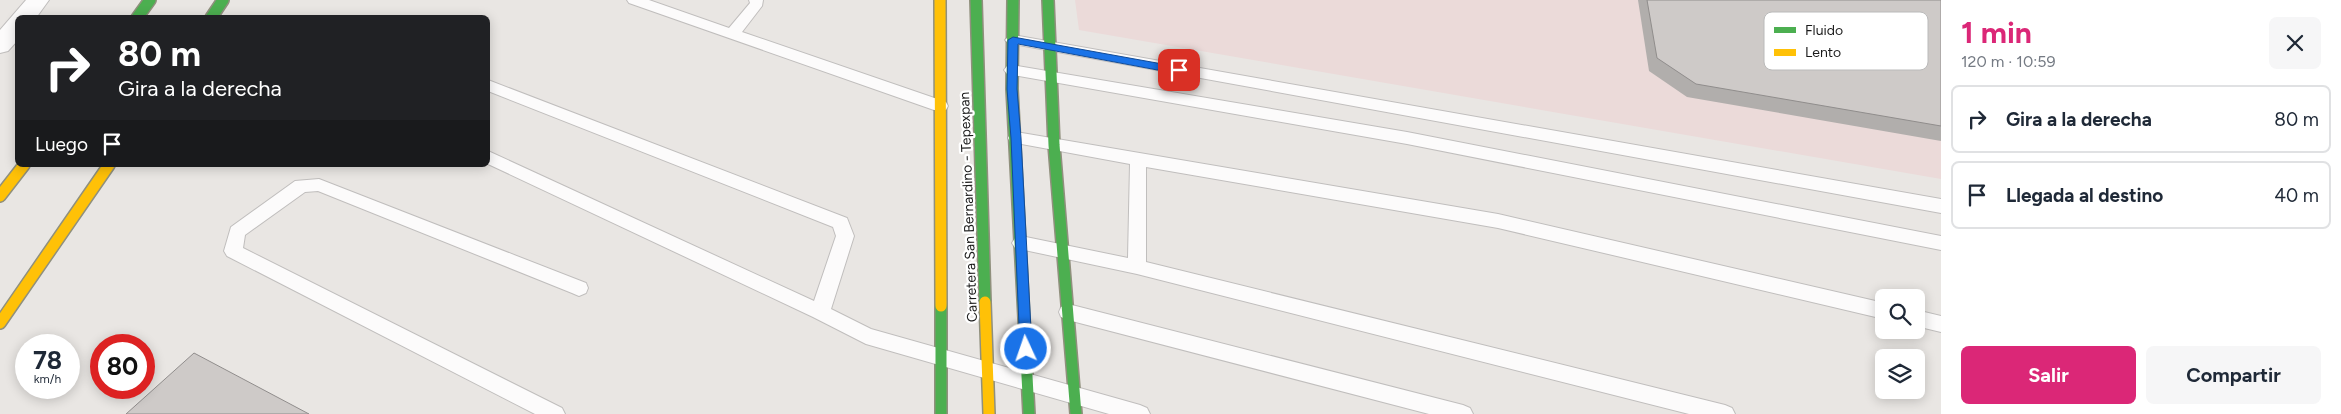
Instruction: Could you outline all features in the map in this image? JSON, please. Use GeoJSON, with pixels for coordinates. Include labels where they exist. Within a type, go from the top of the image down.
{"type":"FeatureCollection","features":[{"type":"Feature","properties":{"kind":"main road"},"geometry":{"type":"LineString","coordinates":[[138,15],[150,0]]}},
{"type":"Feature","properties":{"kind":"main road"},"geometry":{"type":"LineString","coordinates":[[213,15],[223,0]]}},
{"type":"Feature","properties":{"kind":"main road"},"geometry":{"type":"LineString","coordinates":[[940,0],[941,414]]}},
{"type":"Feature","properties":{"kind":"main road","name":"Carretera San Bernardino - Tepexpan"},"geometry":{"type":"LineString","coordinates":[[976,0],[989,414]]}},
{"type":"Feature","properties":{"kind":"main road"},"geometry":{"type":"LineString","coordinates":[[1013,0],[1012,70],[1029,414]]}},
{"type":"Feature","properties":{"kind":"main road"},"geometry":{"type":"LineString","coordinates":[[1048,0],[1054,145],[1076,414]]}},
{"type":"Feature","properties":{"kind":"main road"},"geometry":{"type":"LineString","coordinates":[[0,196],[22,167]]}},
{"type":"Feature","properties":{"kind":"main road"},"geometry":{"type":"LineString","coordinates":[[0,323],[108,167]]}},
{"type":"Feature","properties":{"kind":"street"},"geometry":{"type":"LineString","coordinates":[[26,15],[38,0]]}},
{"type":"Feature","properties":{"kind":"street"},"geometry":{"type":"LineString","coordinates":[[0,45],[15,28]]}},
{"type":"Feature","properties":{"kind":"lane"},"geometry":{"type":"LineString","coordinates":[[634,0],[940,106]]}},
{"type":"Feature","properties":{"kind":"lane"},"geometry":{"type":"LineString","coordinates":[[732,34],[757,3],[756,0]]}},
{"type":"Feature","properties":{"kind":"lane"},"geometry":{"type":"LineString","coordinates":[[1013,40],[1941,206]]}},
{"type":"Feature","properties":{"kind":"lane"},"geometry":{"type":"LineString","coordinates":[[1012,70],[1407,138],[1941,243]]}},
{"type":"Feature","properties":{"kind":"lane"},"geometry":{"type":"LineString","coordinates":[[490,86],[841,223],[845,236],[820,312]]}},
{"type":"Feature","properties":{"kind":"lane"},"geometry":{"type":"LineString","coordinates":[[1016,138],[1498,221],[1875,309]]}},
{"type":"Feature","properties":{"kind":"lane"},"geometry":{"type":"LineString","coordinates":[[1137,267],[1138,158]]}},
{"type":"Feature","properties":{"kind":"lane"},"geometry":{"type":"LineString","coordinates":[[490,159],[820,312],[866,336],[1140,414]]}},
{"type":"Feature","properties":{"kind":"lane"},"geometry":{"type":"LineString","coordinates":[[555,414],[233,251],[237,232],[300,186],[319,185],[579,288]]}},
{"type":"Feature","properties":{"kind":"lane"},"geometry":{"type":"LineString","coordinates":[[1021,243],[1137,267],[1725,414]]}},
{"type":"Feature","properties":{"kind":"lane"},"geometry":{"type":"LineString","coordinates":[[1068,312],[1462,414]]}},
{"type":"Feature","properties":{"kind":"lane"},"geometry":{"type":"LineString","coordinates":[[1925,320],[1941,324]]}},
{"type":"Feature","properties":{"kind":"shaded area"},"geometry":{"type":"Polygon","coordinates":[[[1075,0],[1941,0],[1941,179],[1079,30],[1075,0]]]}},
{"type":"Feature","properties":{"kind":"building"},"geometry":{"type":"Polygon","coordinates":[[[1647,0],[1941,0],[1941,126],[1696,84],[1657,58],[1647,0]]]}},
{"type":"Feature","properties":{"kind":"building"},"geometry":{"type":"Polygon","coordinates":[[[194,353],[309,414],[126,414],[143,399],[155,399],[155,388],[194,353]]]}},
{"type":"Feature","properties":{"kind":"traffic: fast"},"geometry":{"type":"LineString","coordinates":[[139,15],[150,0]]}},
{"type":"Feature","properties":{"kind":"traffic: fast"},"geometry":{"type":"LineString","coordinates":[[213,15],[223,0]]}},
{"type":"Feature","properties":{"kind":"traffic: fast"},"geometry":{"type":"LineString","coordinates":[[976,0],[985,302]]}},
{"type":"Feature","properties":{"kind":"traffic: fast"},"geometry":{"type":"LineString","coordinates":[[1013,0],[1012,89],[1029,414]]}},
{"type":"Feature","properties":{"kind":"traffic: fast"},"geometry":{"type":"LineString","coordinates":[[1048,0],[1054,145],[1076,414]]}},
{"type":"Feature","properties":{"kind":"traffic: fast"},"geometry":{"type":"LineString","coordinates":[[941,306],[941,414]]}},
{"type":"Feature","properties":{"kind":"traffic: slow"},"geometry":{"type":"LineString","coordinates":[[940,0],[941,306]]}},
{"type":"Feature","properties":{"kind":"traffic: slow"},"geometry":{"type":"LineString","coordinates":[[0,196],[22,167]]}},
{"type":"Feature","properties":{"kind":"traffic: slow"},"geometry":{"type":"LineString","coordinates":[[0,323],[108,167]]}},
{"type":"Feature","properties":{"kind":"traffic: slow"},"geometry":{"type":"LineString","coordinates":[[985,302],[989,414]]}},
{"type":"Feature","properties":{"kind":"route"},"geometry":{"type":"LineString","coordinates":[[1026,349],[1012,89],[1013,40],[1179,70]]}}]}
